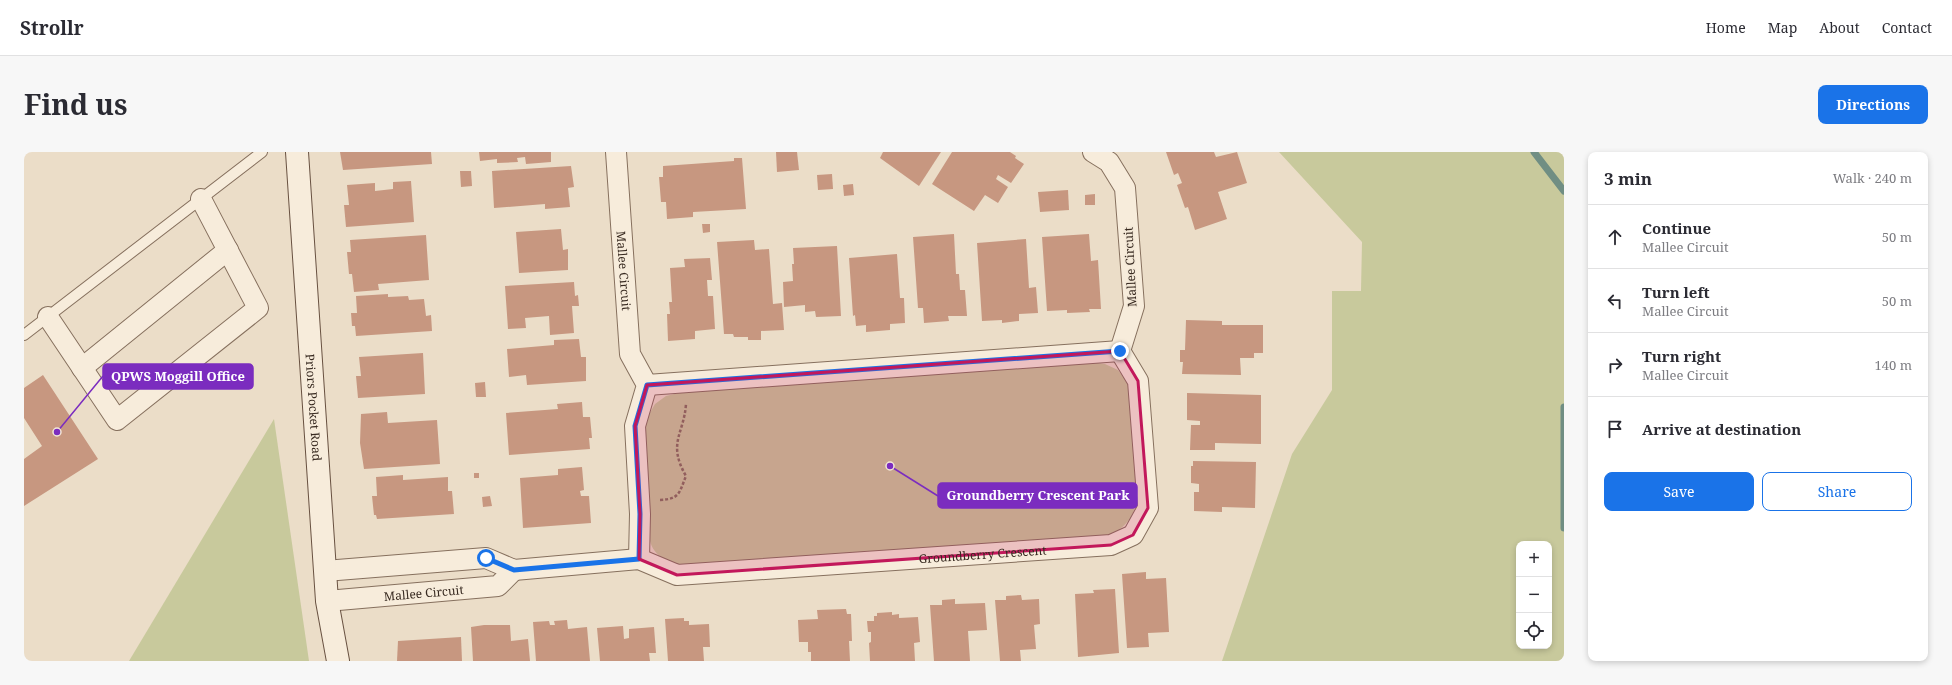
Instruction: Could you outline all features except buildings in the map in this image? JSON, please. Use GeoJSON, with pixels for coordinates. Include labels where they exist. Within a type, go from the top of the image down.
{"type":"FeatureCollection","features":[{"type":"Feature","properties":{"kind":"street","name":"Priors Pocket Road"},"geometry":{"type":"LineString","coordinates":[[297,152],[327,601],[338,661]]}},
{"type":"Feature","properties":{"kind":"street","name":"Mallee Circuit"},"geometry":{"type":"LineString","coordinates":[[616,152],[630,354],[647,385]]}},
{"type":"Feature","properties":{"kind":"street","name":"Mallee Circuit"},"geometry":{"type":"LineString","coordinates":[[1093,152],[1109,162],[1125,188],[1134,306],[1120,351]]}},
{"type":"Feature","properties":{"kind":"street"},"geometry":{"type":"LineString","coordinates":[[48,316],[117,420],[258,308],[202,199]]}},
{"type":"Feature","properties":{"kind":"street"},"geometry":{"type":"LineString","coordinates":[[82,368],[228,250]]}},
{"type":"Feature","properties":{"kind":"street"},"geometry":{"type":"LineString","coordinates":[[325,571],[486,558],[514,570],[639,559],[640,514],[635,426],[647,385],[1120,351]]}},
{"type":"Feature","properties":{"kind":"street","name":"Groundberry Crescent"},"geometry":{"type":"LineString","coordinates":[[639,559],[676,575],[1111,545],[1133,534],[1148,508],[1138,381],[1120,351]]}},
{"type":"Feature","properties":{"kind":"street","name":"Mallee Circuit"},"geometry":{"type":"LineString","coordinates":[[327,601],[498,586],[514,570]]}},
{"type":"Feature","properties":{"kind":"lane"},"geometry":{"type":"LineString","coordinates":[[24,335],[262,152]]}},
{"type":"Feature","properties":{"kind":"path"},"geometry":{"type":"LineString","coordinates":[[654,501],[672,499],[678,495],[686,476],[679,464],[676,441],[686,408],[686,382]]}},
{"type":"Feature","properties":{"kind":"highlighted area"},"geometry":{"type":"Polygon","coordinates":[[[1120,351],[1138,381],[1148,508],[1133,535],[1111,545],[677,575],[639,559],[640,514],[635,426],[647,385],[1120,351]]]}},
{"type":"Feature","properties":{"kind":"green space"},"geometry":{"type":"Polygon","coordinates":[[[1279,152],[1564,152],[1564,661],[1222,661],[1292,454],[1332,390],[1332,291],[1361,291],[1362,242],[1279,152]]]}},
{"type":"Feature","properties":{"kind":"green space"},"geometry":{"type":"Polygon","coordinates":[[[1098,363],[1105,364],[1118,370],[1129,385],[1137,494],[1137,501],[1130,519],[1116,532],[1110,535],[678,566],[662,558],[652,547],[649,535],[644,432],[648,416],[655,404],[666,396],[687,391],[1098,363]]]}},
{"type":"Feature","properties":{"kind":"green space"},"geometry":{"type":"Polygon","coordinates":[[[274,419],[309,661],[129,661],[274,419]]]}},
{"type":"Feature","properties":{"kind":"waterway"},"geometry":{"type":"LineString","coordinates":[[1534,152],[1564,191]]}},
{"type":"Feature","properties":{"kind":"waterway"},"geometry":{"type":"LineString","coordinates":[[1564,407],[1564,528]]}},
{"type":"Feature","properties":{"kind":"place","name":"QPWS Moggill Office"},"geometry":{"type":"Point","coordinates":[57,432]}},
{"type":"Feature","properties":{"kind":"place","name":"Groundberry Crescent Park"},"geometry":{"type":"Point","coordinates":[890,466]}},
{"type":"Feature","properties":{"kind":"route"},"geometry":{"type":"LineString","coordinates":[[486,558],[514,570],[639,559],[640,514],[635,426],[647,385],[1120,351]]}}]}
